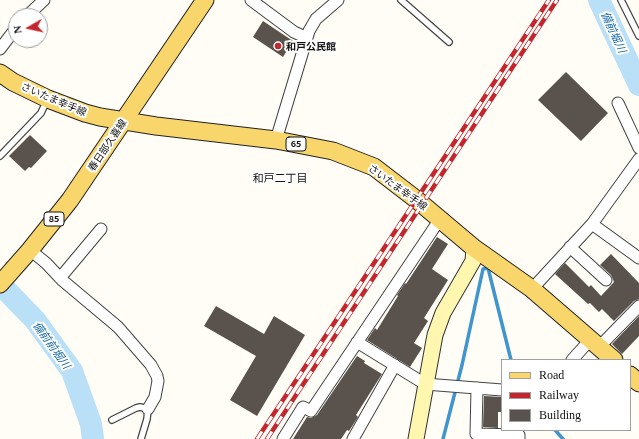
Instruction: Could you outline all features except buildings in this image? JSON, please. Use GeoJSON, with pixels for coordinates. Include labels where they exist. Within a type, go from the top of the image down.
{"type":"FeatureCollection","features":[{"type":"Feature","properties":{"kind":"main road","name":"春日部久喜線"},"geometry":{"type":"LineString","coordinates":[[5,279],[70,200],[205,0]]}},
{"type":"Feature","properties":{"kind":"main road","name":"さいたま幸手線"},"geometry":{"type":"LineString","coordinates":[[0,73],[13,82],[48,99],[85,113],[122,122],[276,140],[333,151],[374,167],[474,248],[532,289],[613,359]]}},
{"type":"Feature","properties":{"kind":"main road"},"geometry":{"type":"LineString","coordinates":[[631,376],[639,383]]}},
{"type":"Feature","properties":{"kind":"street"},"geometry":{"type":"LineString","coordinates":[[36,8],[44,0]]}},
{"type":"Feature","properties":{"kind":"street"},"geometry":{"type":"LineString","coordinates":[[252,0],[294,32],[307,38]]}},
{"type":"Feature","properties":{"kind":"street"},"geometry":{"type":"LineString","coordinates":[[276,140],[309,31],[316,20],[338,0]]}},
{"type":"Feature","properties":{"kind":"street"},"geometry":{"type":"LineString","coordinates":[[0,49],[8,38]]}},
{"type":"Feature","properties":{"kind":"street"},"geometry":{"type":"LineString","coordinates":[[618,103],[639,148]]}},
{"type":"Feature","properties":{"kind":"street"},"geometry":{"type":"LineString","coordinates":[[532,289],[592,224],[639,159]]}},
{"type":"Feature","properties":{"kind":"street"},"geometry":{"type":"LineString","coordinates":[[283,439],[303,408],[311,412],[440,219]]}},
{"type":"Feature","properties":{"kind":"street"},"geometry":{"type":"LineString","coordinates":[[592,224],[639,258]]}},
{"type":"Feature","properties":{"kind":"street"},"geometry":{"type":"LineString","coordinates":[[60,278],[101,229]]}},
{"type":"Feature","properties":{"kind":"street"},"geometry":{"type":"LineString","coordinates":[[570,247],[606,280]]}},
{"type":"Feature","properties":{"kind":"street"},"geometry":{"type":"LineString","coordinates":[[416,439],[435,335],[443,313],[474,261],[474,248]]}},
{"type":"Feature","properties":{"kind":"street"},"geometry":{"type":"LineString","coordinates":[[30,250],[60,278],[118,327],[151,365],[158,381],[155,396],[148,409]]}},
{"type":"Feature","properties":{"kind":"street"},"geometry":{"type":"LineString","coordinates":[[573,359],[639,306]]}},
{"type":"Feature","properties":{"kind":"street"},"geometry":{"type":"LineString","coordinates":[[357,342],[425,384],[501,390]]}},
{"type":"Feature","properties":{"kind":"street"},"geometry":{"type":"LineString","coordinates":[[353,439],[395,365]]}},
{"type":"Feature","properties":{"kind":"street"},"geometry":{"type":"LineString","coordinates":[[477,388],[476,434],[519,435],[519,439]]}},
{"type":"Feature","properties":{"kind":"lane"},"geometry":{"type":"LineString","coordinates":[[402,0],[449,42]]}},
{"type":"Feature","properties":{"kind":"lane"},"geometry":{"type":"LineString","coordinates":[[621,0],[639,36]]}},
{"type":"Feature","properties":{"kind":"lane"},"geometry":{"type":"LineString","coordinates":[[0,156],[41,113],[48,99]]}},
{"type":"Feature","properties":{"kind":"lane"},"geometry":{"type":"LineString","coordinates":[[112,420],[136,408],[140,407],[148,409],[148,419],[141,439]]}},
{"type":"Feature","properties":{"kind":"waterway","name":"備前堀川"},"geometry":{"type":"LineString","coordinates":[[599,0],[639,85]]}},
{"type":"Feature","properties":{"kind":"waterway"},"geometry":{"type":"LineString","coordinates":[[443,439],[462,365],[483,269],[488,268],[511,359]]}},
{"type":"Feature","properties":{"kind":"waterway","name":"備前前堀川"},"geometry":{"type":"LineString","coordinates":[[0,284],[35,320],[72,371],[91,424],[93,439]]}},
{"type":"Feature","properties":{"kind":"waterway"},"geometry":{"type":"LineString","coordinates":[[556,431],[563,439]]}},
{"type":"Feature","properties":{"kind":"railway"},"geometry":{"type":"LineString","coordinates":[[257,439],[549,0]]}},
{"type":"Feature","properties":{"kind":"railway"},"geometry":{"type":"LineString","coordinates":[[267,439],[557,0]]}},
{"type":"Feature","properties":{"kind":"place","name":"和戸公民館"},"geometry":{"type":"Point","coordinates":[278,46]}},
{"type":"Feature","properties":{"kind":"district","name":"和戸二丁目"},"geometry":{"type":"Point","coordinates":[280,178]}}]}
